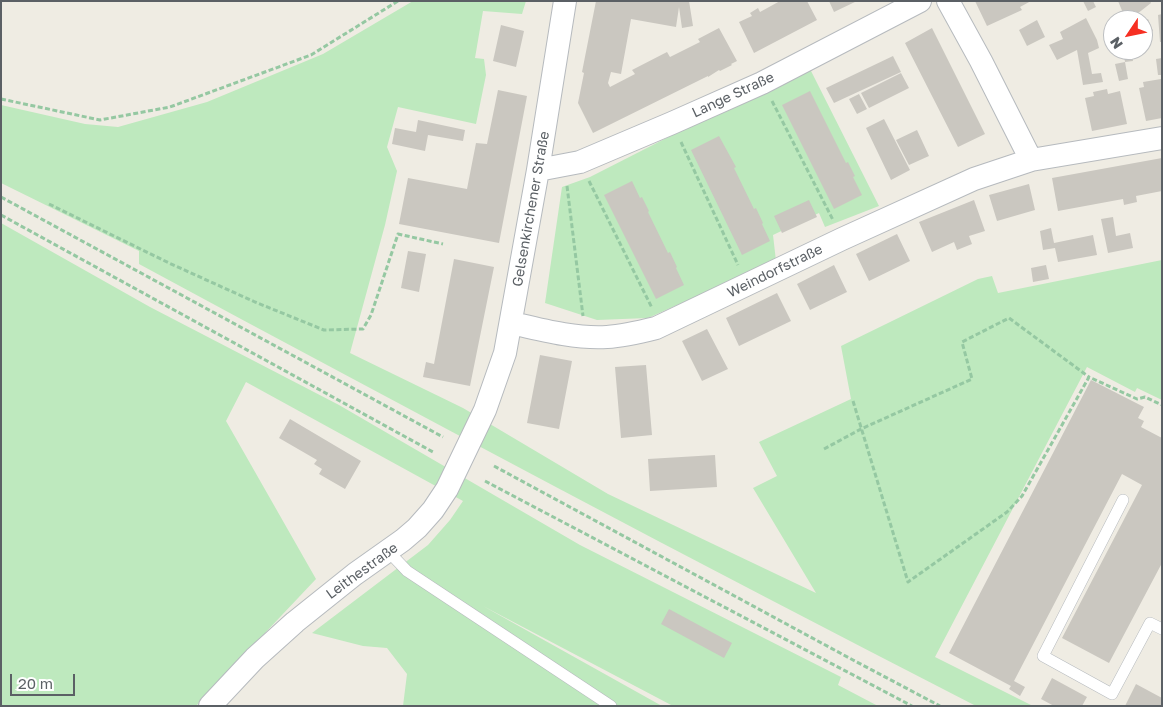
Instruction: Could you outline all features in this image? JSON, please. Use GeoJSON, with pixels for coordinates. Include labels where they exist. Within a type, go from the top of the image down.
{"type":"FeatureCollection","features":[{"type":"Feature","properties":{"kind":"street","name":"Gelsenkirchener Straße"},"geometry":{"type":"LineString","coordinates":[[483,413],[493,391],[512,323],[565,1]]}},
{"type":"Feature","properties":{"kind":"street","name":"Lange Straße"},"geometry":{"type":"LineString","coordinates":[[538,170],[572,164],[672,123],[762,83],[920,1]]}},
{"type":"Feature","properties":{"kind":"street"},"geometry":{"type":"LineString","coordinates":[[948,1],[1031,160]]}},
{"type":"Feature","properties":{"kind":"street","name":"Weindorfstraße"},"geometry":{"type":"LineString","coordinates":[[512,323],[539,330],[605,337],[627,335],[656,328],[842,238],[974,180],[1031,160],[1162,138]]}},
{"type":"Feature","properties":{"kind":"street","name":"Leithestraße"},"geometry":{"type":"LineString","coordinates":[[210,706],[255,658],[295,622],[417,528],[433,510],[447,489],[483,413]]}},
{"type":"Feature","properties":{"kind":"lane"},"geometry":{"type":"LineString","coordinates":[[1123,500],[1042,656],[1112,694],[1150,623],[1162,629]]}},
{"type":"Feature","properties":{"kind":"lane"},"geometry":{"type":"LineString","coordinates":[[388,551],[407,570],[611,706]]}},
{"type":"Feature","properties":{"kind":"path"},"geometry":{"type":"LineString","coordinates":[[1,99],[100,120],[170,107],[311,55],[398,1]]}},
{"type":"Feature","properties":{"kind":"path"},"geometry":{"type":"LineString","coordinates":[[762,83],[842,238]]}},
{"type":"Feature","properties":{"kind":"path"},"geometry":{"type":"LineString","coordinates":[[672,123],[747,284]]}},
{"type":"Feature","properties":{"kind":"path"},"geometry":{"type":"LineString","coordinates":[[572,164],[651,306],[656,328]]}},
{"type":"Feature","properties":{"kind":"path"},"geometry":{"type":"LineString","coordinates":[[572,164],[586,336]]}},
{"type":"Feature","properties":{"kind":"path"},"geometry":{"type":"LineString","coordinates":[[1,197],[443,437]]}},
{"type":"Feature","properties":{"kind":"path"},"geometry":{"type":"LineString","coordinates":[[49,204],[177,267],[324,330],[363,329],[371,315],[398,234],[443,244]]}},
{"type":"Feature","properties":{"kind":"path"},"geometry":{"type":"LineString","coordinates":[[1,215],[433,452]]}},
{"type":"Feature","properties":{"kind":"path"},"geometry":{"type":"LineString","coordinates":[[824,449],[861,429],[972,379],[962,342],[1009,318],[1089,377],[1137,399],[1145,397],[1162,405]]}},
{"type":"Feature","properties":{"kind":"path"},"geometry":{"type":"LineString","coordinates":[[852,401],[908,582],[1007,512],[1022,496],[1089,377]]}},
{"type":"Feature","properties":{"kind":"path"},"geometry":{"type":"LineString","coordinates":[[494,466],[940,706]]}},
{"type":"Feature","properties":{"kind":"path"},"geometry":{"type":"LineString","coordinates":[[486,481],[912,706]]}},
{"type":"Feature","properties":{"kind":"green space"},"geometry":{"type":"Polygon","coordinates":[[[413,1],[526,1],[522,14],[483,11],[475,58],[484,59],[486,75],[476,124],[398,107],[387,147],[397,171],[385,225],[350,353],[463,408],[608,494],[816,593],[753,488],[777,476],[759,442],[851,399],[841,346],[978,279],[992,276],[998,293],[1162,260],[1162,400],[1137,388],[1135,392],[1087,367],[935,657],[1033,706],[976,706],[452,432],[243,320],[139,264],[139,251],[1,183],[1,105],[85,124],[118,127],[207,102],[323,54],[413,1]]]}},
{"type":"Feature","properties":{"kind":"green space"},"geometry":{"type":"Polygon","coordinates":[[[810,69],[879,206],[825,227],[819,213],[773,235],[776,261],[648,318],[597,320],[545,303],[562,187],[590,177],[696,123],[810,69]]]}},
{"type":"Feature","properties":{"kind":"green space"},"geometry":{"type":"Polygon","coordinates":[[[1,223],[150,307],[339,405],[580,545],[841,677],[838,685],[878,706],[673,706],[483,606],[662,706],[403,706],[407,674],[387,648],[363,646],[312,633],[428,545],[450,520],[463,501],[246,382],[226,421],[316,579],[196,706],[1,706],[1,223]]]}},
{"type":"Feature","properties":{"kind":"building"},"geometry":{"type":"Polygon","coordinates":[[[596,1],[689,1],[693,26],[682,28],[679,7],[676,27],[631,19],[621,74],[611,72],[608,83],[610,87],[635,74],[632,70],[667,52],[670,57],[700,42],[698,39],[719,28],[737,61],[593,133],[578,103],[596,1]]]}},
{"type":"Feature","properties":{"kind":"building"},"geometry":{"type":"Polygon","coordinates":[[[780,1],[807,1],[817,20],[754,53],[739,22],[752,16],[750,13],[758,8],[760,12],[780,1]]]}},
{"type":"Feature","properties":{"kind":"building"},"geometry":{"type":"Polygon","coordinates":[[[829,1],[857,1],[834,12],[829,1]]]}},
{"type":"Feature","properties":{"kind":"building"},"geometry":{"type":"Polygon","coordinates":[[[975,1],[1031,1],[1020,7],[1022,10],[987,26],[975,1]]]}},
{"type":"Feature","properties":{"kind":"building"},"geometry":{"type":"Polygon","coordinates":[[[1083,1],[1093,1],[1096,7],[1088,11],[1083,1]]]}},
{"type":"Feature","properties":{"kind":"building"},"geometry":{"type":"Polygon","coordinates":[[[1118,1],[1150,1],[1151,3],[1142,10],[1122,10],[1118,1]]]}},
{"type":"Feature","properties":{"kind":"building"},"geometry":{"type":"Polygon","coordinates":[[[1162,14],[1162,42],[1160,42],[1158,15],[1162,14]]]}},
{"type":"Feature","properties":{"kind":"building"},"geometry":{"type":"Polygon","coordinates":[[[1086,18],[1099,48],[1088,53],[1092,74],[1101,73],[1103,82],[1083,85],[1077,50],[1057,60],[1049,45],[1063,39],[1060,32],[1086,18]]]}},
{"type":"Feature","properties":{"kind":"building"},"geometry":{"type":"Polygon","coordinates":[[[1037,20],[1045,37],[1027,46],[1019,30],[1037,20]]]}},
{"type":"Feature","properties":{"kind":"building"},"geometry":{"type":"Polygon","coordinates":[[[501,25],[524,31],[516,67],[493,61],[501,25]]]}},
{"type":"Feature","properties":{"kind":"building"},"geometry":{"type":"Polygon","coordinates":[[[932,28],[985,134],[958,147],[905,43],[932,28]]]}},
{"type":"Feature","properties":{"kind":"building"},"geometry":{"type":"Polygon","coordinates":[[[893,56],[901,72],[834,103],[826,88],[893,56]]]}},
{"type":"Feature","properties":{"kind":"building"},"geometry":{"type":"Polygon","coordinates":[[[1162,58],[1162,75],[1158,75],[1156,59],[1162,58]]]}},
{"type":"Feature","properties":{"kind":"building"},"geometry":{"type":"Polygon","coordinates":[[[1125,62],[1128,79],[1119,81],[1115,64],[1125,62]]]}},
{"type":"Feature","properties":{"kind":"building"},"geometry":{"type":"Polygon","coordinates":[[[901,73],[909,88],[869,108],[861,93],[901,73]]]}},
{"type":"Feature","properties":{"kind":"building"},"geometry":{"type":"Polygon","coordinates":[[[1161,79],[1162,118],[1146,121],[1139,88],[1144,87],[1143,82],[1161,79]]]}},
{"type":"Feature","properties":{"kind":"building"},"geometry":{"type":"Polygon","coordinates":[[[1107,89],[1108,94],[1120,91],[1127,124],[1092,131],[1085,98],[1094,96],[1093,92],[1107,89]]]}},
{"type":"Feature","properties":{"kind":"building"},"geometry":{"type":"Polygon","coordinates":[[[498,90],[527,96],[499,243],[399,224],[408,178],[467,189],[476,143],[487,144],[498,90]]]}},
{"type":"Feature","properties":{"kind":"building"},"geometry":{"type":"Polygon","coordinates":[[[810,91],[846,163],[848,162],[855,176],[853,177],[862,195],[834,209],[782,105],[810,91]]]}},
{"type":"Feature","properties":{"kind":"building"},"geometry":{"type":"Polygon","coordinates":[[[859,94],[867,109],[857,114],[849,99],[859,94]]]}},
{"type":"Feature","properties":{"kind":"building"},"geometry":{"type":"Polygon","coordinates":[[[884,119],[910,170],[891,180],[866,128],[884,119]]]}},
{"type":"Feature","properties":{"kind":"building"},"geometry":{"type":"Polygon","coordinates":[[[418,120],[465,130],[463,141],[428,135],[425,151],[392,144],[395,128],[416,132],[418,120]]]}},
{"type":"Feature","properties":{"kind":"building"},"geometry":{"type":"Polygon","coordinates":[[[917,130],[929,156],[909,165],[896,140],[917,130]]]}},
{"type":"Feature","properties":{"kind":"building"},"geometry":{"type":"Polygon","coordinates":[[[719,136],[736,167],[734,168],[754,209],[756,208],[770,241],[742,255],[691,150],[719,136]]]}},
{"type":"Feature","properties":{"kind":"building"},"geometry":{"type":"Polygon","coordinates":[[[1162,158],[1162,191],[1136,196],[1137,202],[1124,205],[1123,199],[1058,211],[1052,178],[1162,158]]]}},
{"type":"Feature","properties":{"kind":"building"},"geometry":{"type":"Polygon","coordinates":[[[632,181],[649,211],[668,253],[670,252],[684,285],[656,299],[604,195],[632,181]]]}},
{"type":"Feature","properties":{"kind":"building"},"geometry":{"type":"Polygon","coordinates":[[[1029,184],[1035,210],[997,221],[989,195],[1029,184]]]}},
{"type":"Feature","properties":{"kind":"building"},"geometry":{"type":"Polygon","coordinates":[[[809,200],[817,217],[782,233],[774,216],[809,200]]]}},
{"type":"Feature","properties":{"kind":"building"},"geometry":{"type":"Polygon","coordinates":[[[974,200],[985,231],[969,236],[972,244],[957,250],[954,242],[932,252],[919,222],[974,200]]]}},
{"type":"Feature","properties":{"kind":"building"},"geometry":{"type":"Polygon","coordinates":[[[1113,217],[1116,236],[1130,233],[1133,248],[1108,253],[1101,219],[1113,217]]]}},
{"type":"Feature","properties":{"kind":"building"},"geometry":{"type":"Polygon","coordinates":[[[1051,228],[1054,243],[1093,235],[1097,255],[1058,262],[1055,248],[1043,250],[1040,231],[1051,228]]]}},
{"type":"Feature","properties":{"kind":"building"},"geometry":{"type":"Polygon","coordinates":[[[897,234],[910,261],[869,281],[856,254],[897,234]]]}},
{"type":"Feature","properties":{"kind":"building"},"geometry":{"type":"Polygon","coordinates":[[[408,251],[426,254],[419,292],[401,288],[408,251]]]}},
{"type":"Feature","properties":{"kind":"building"},"geometry":{"type":"Polygon","coordinates":[[[454,259],[494,267],[470,386],[423,377],[426,362],[434,364],[454,259]]]}},
{"type":"Feature","properties":{"kind":"building"},"geometry":{"type":"Polygon","coordinates":[[[834,265],[847,292],[810,310],[797,284],[834,265]]]}},
{"type":"Feature","properties":{"kind":"building"},"geometry":{"type":"Polygon","coordinates":[[[1046,265],[1049,279],[1033,282],[1031,268],[1046,265]]]}},
{"type":"Feature","properties":{"kind":"building"},"geometry":{"type":"Polygon","coordinates":[[[777,293],[791,321],[739,346],[726,318],[777,293]]]}},
{"type":"Feature","properties":{"kind":"building"},"geometry":{"type":"Polygon","coordinates":[[[707,329],[728,369],[702,381],[682,341],[707,329]]]}},
{"type":"Feature","properties":{"kind":"building"},"geometry":{"type":"Polygon","coordinates":[[[540,355],[572,361],[559,429],[527,423],[540,355]]]}},
{"type":"Feature","properties":{"kind":"building"},"geometry":{"type":"Polygon","coordinates":[[[646,365],[652,435],[621,438],[615,367],[646,365]]]}},
{"type":"Feature","properties":{"kind":"building"},"geometry":{"type":"Polygon","coordinates":[[[1091,380],[1144,407],[1138,418],[1144,421],[1141,427],[1162,438],[1162,563],[1109,663],[1062,638],[1142,485],[1122,474],[1014,681],[1025,687],[1020,696],[1009,689],[1011,686],[949,653],[1091,380]]]}},
{"type":"Feature","properties":{"kind":"building"},"geometry":{"type":"Polygon","coordinates":[[[290,419],[361,461],[345,489],[319,474],[322,469],[314,464],[317,460],[279,438],[290,419]]]}},
{"type":"Feature","properties":{"kind":"building"},"geometry":{"type":"Polygon","coordinates":[[[715,455],[717,487],[650,491],[648,459],[715,455]]]}},
{"type":"Feature","properties":{"kind":"building"},"geometry":{"type":"Polygon","coordinates":[[[669,609],[732,643],[724,658],[661,624],[669,609]]]}},
{"type":"Feature","properties":{"kind":"building"},"geometry":{"type":"Polygon","coordinates":[[[1052,678],[1087,697],[1082,706],[1054,706],[1041,699],[1052,678]]]}},
{"type":"Feature","properties":{"kind":"building"},"geometry":{"type":"Polygon","coordinates":[[[1136,684],[1162,698],[1162,706],[1125,706],[1136,684]]]}}]}
